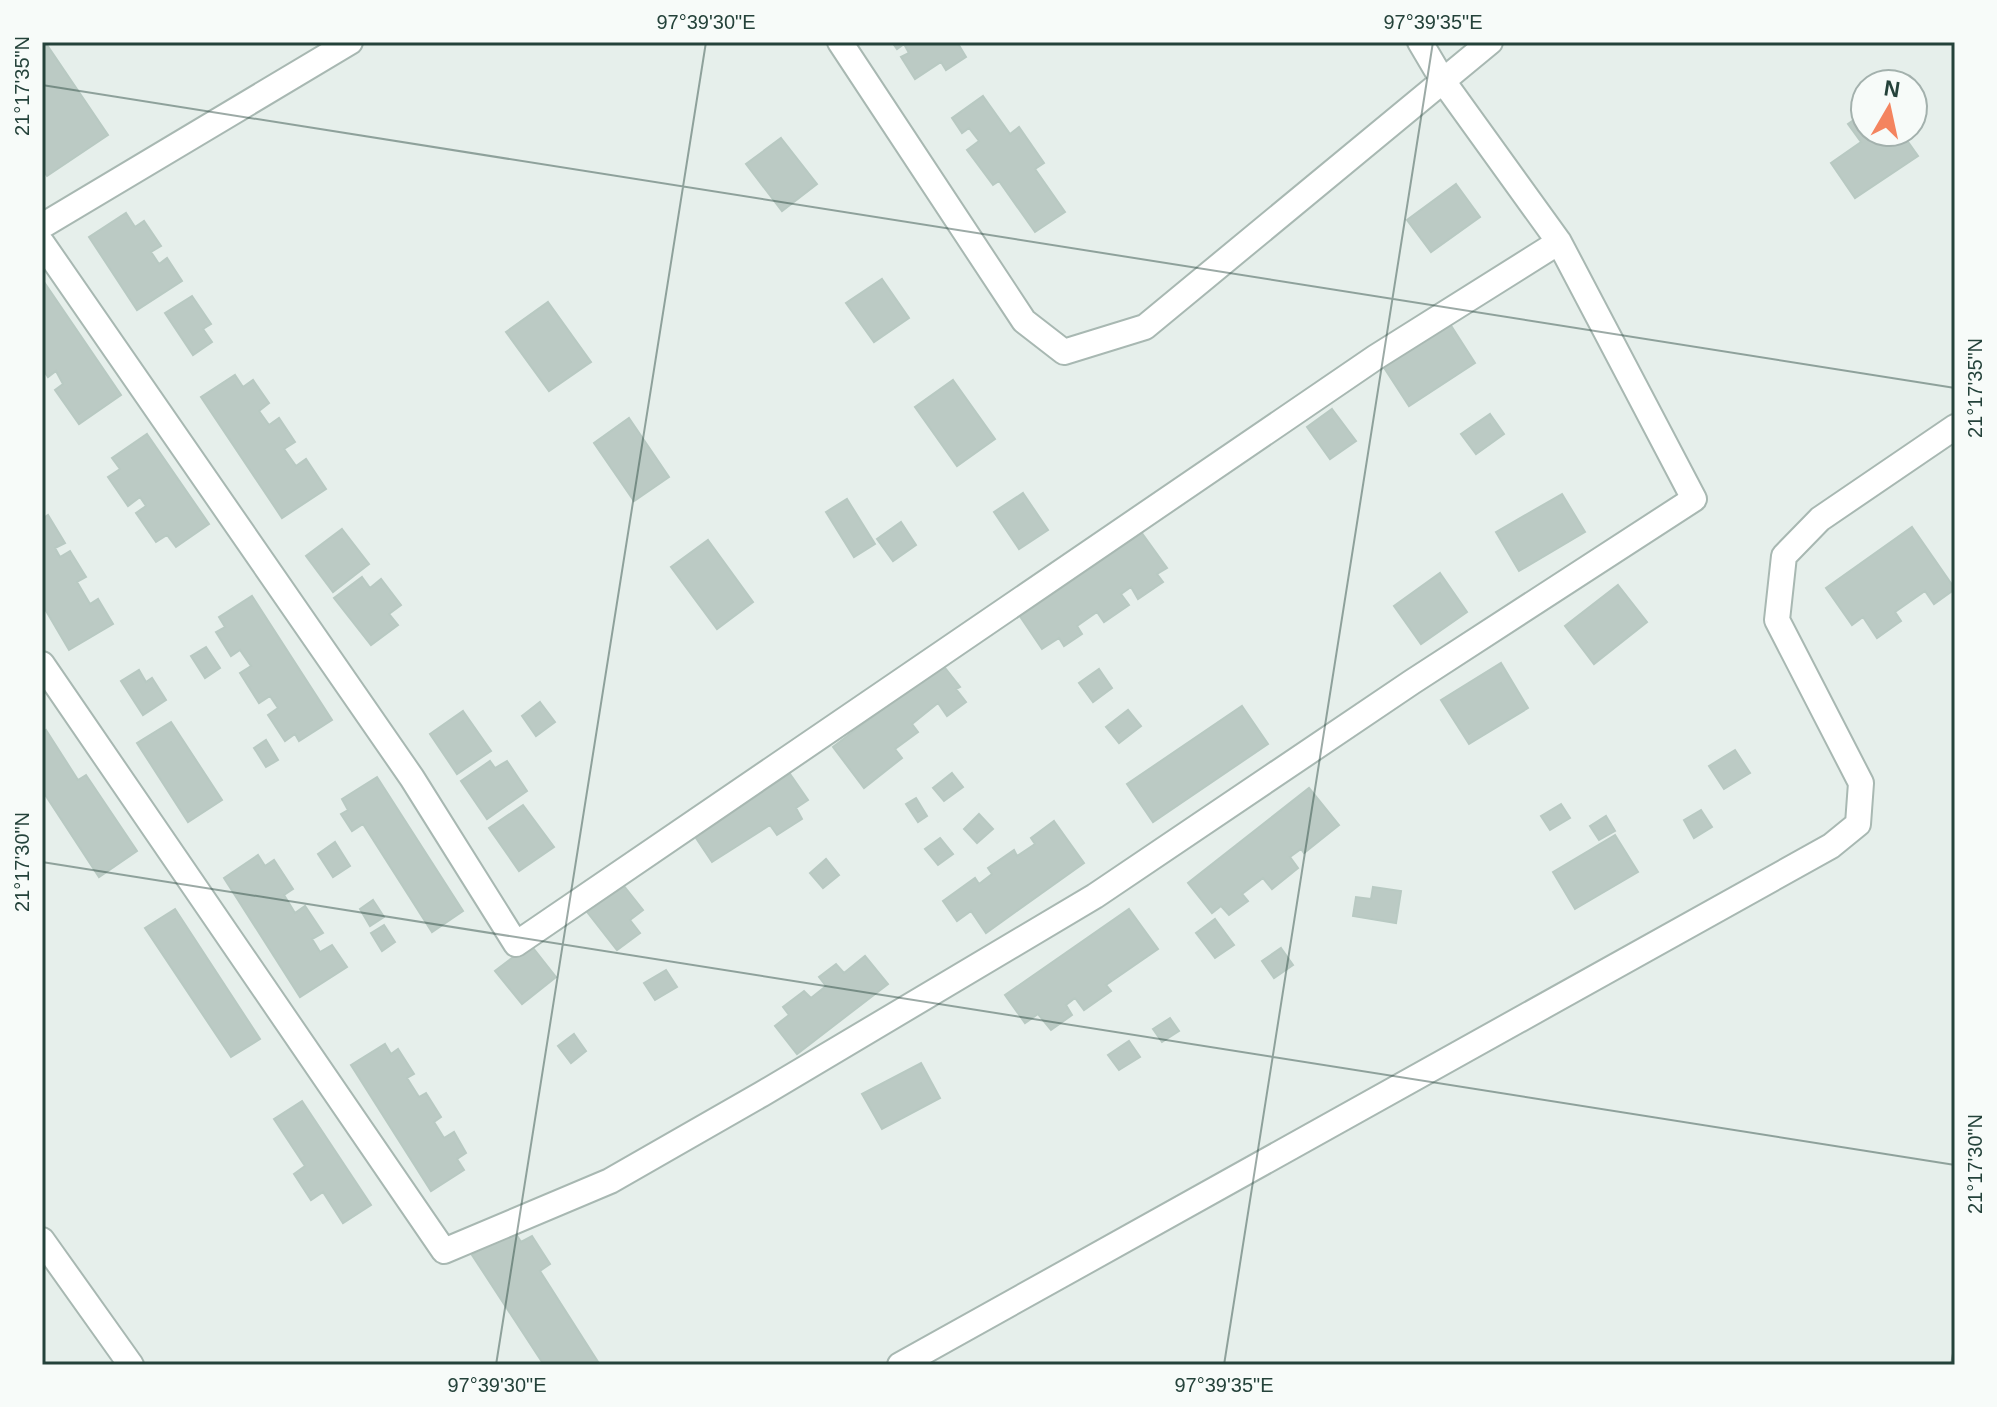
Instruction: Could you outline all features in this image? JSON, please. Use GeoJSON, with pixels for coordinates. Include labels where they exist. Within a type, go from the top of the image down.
{"type":"FeatureCollection","features":[{"type":"Feature","properties":{"kind":"street"},"geometry":{"type":"LineString","coordinates":[[42,226],[350,42]]}},
{"type":"Feature","properties":{"kind":"street"},"geometry":{"type":"LineString","coordinates":[[840,42],[1024,321],[1064,352],[1145,327],[1490,42]]}},
{"type":"Feature","properties":{"kind":"street"},"geometry":{"type":"LineString","coordinates":[[42,664],[444,1251],[610,1181],[1095,896],[1412,682],[1694,499],[1559,242],[1443,81],[1420,42]]}},
{"type":"Feature","properties":{"kind":"street"},"geometry":{"type":"LineString","coordinates":[[42,243],[412,778],[516,944],[1363,366],[1559,242]]}},
{"type":"Feature","properties":{"kind":"street"},"geometry":{"type":"LineString","coordinates":[[900,1365],[1831,846],[1858,824],[1861,783],[1777,620],[1784,556],[1820,519],[1955,427]]}},
{"type":"Feature","properties":{"kind":"street"},"geometry":{"type":"LineString","coordinates":[[42,1240],[131,1365]]}},
{"type":"Feature","properties":{"kind":"building"},"geometry":{"type":"Polygon","coordinates":[[[42,42],[45,42],[108,135],[47,176],[42,169],[42,42]]]}},
{"type":"Feature","properties":{"kind":"building"},"geometry":{"type":"Polygon","coordinates":[[[892,42],[957,42],[966,57],[946,70],[941,62],[915,79],[901,57],[909,53],[904,44],[897,49],[892,42]]]}},
{"type":"Feature","properties":{"kind":"building"},"geometry":{"type":"Polygon","coordinates":[[[983,96],[1010,134],[1019,127],[1044,163],[1035,169],[1065,212],[1035,232],[999,181],[993,185],[967,150],[979,141],[969,128],[962,133],[952,118],[983,96]]]}},
{"type":"Feature","properties":{"kind":"building"},"geometry":{"type":"Polygon","coordinates":[[[781,138],[817,184],[782,211],[746,164],[781,138]]]}},
{"type":"Feature","properties":{"kind":"building"},"geometry":{"type":"Polygon","coordinates":[[[1852,148],[1912,148],[1918,156],[1855,198],[1831,163],[1852,148]]]}},
{"type":"Feature","properties":{"kind":"building"},"geometry":{"type":"Polygon","coordinates":[[[1456,184],[1480,217],[1431,252],[1407,220],[1456,184]]]}},
{"type":"Feature","properties":{"kind":"building"},"geometry":{"type":"Polygon","coordinates":[[[126,213],[135,227],[144,221],[161,246],[151,252],[159,264],[167,258],[182,281],[137,310],[89,237],[126,213]]]}},
{"type":"Feature","properties":{"kind":"building"},"geometry":{"type":"Polygon","coordinates":[[[42,279],[121,395],[79,424],[55,390],[63,384],[56,371],[48,377],[42,368],[42,279]]]}},
{"type":"Feature","properties":{"kind":"building"},"geometry":{"type":"Polygon","coordinates":[[[882,279],[909,318],[874,342],[846,303],[882,279]]]}},
{"type":"Feature","properties":{"kind":"building"},"geometry":{"type":"Polygon","coordinates":[[[192,296],[211,324],[203,329],[212,342],[193,355],[165,313],[192,296]]]}},
{"type":"Feature","properties":{"kind":"building"},"geometry":{"type":"Polygon","coordinates":[[[548,302],[591,362],[549,391],[506,332],[548,302]]]}},
{"type":"Feature","properties":{"kind":"building"},"geometry":{"type":"Polygon","coordinates":[[[1450,324],[1475,363],[1409,406],[1383,366],[1450,324]]]}},
{"type":"Feature","properties":{"kind":"building"},"geometry":{"type":"Polygon","coordinates":[[[235,375],[243,387],[253,380],[269,403],[259,411],[269,425],[279,418],[295,442],[284,449],[296,466],[306,459],[326,489],[282,518],[201,397],[235,375]]]}},
{"type":"Feature","properties":{"kind":"building"},"geometry":{"type":"Polygon","coordinates":[[[953,380],[995,439],[957,466],[915,407],[953,380]]]}},
{"type":"Feature","properties":{"kind":"building"},"geometry":{"type":"Polygon","coordinates":[[[1332,409],[1356,441],[1330,459],[1307,427],[1332,409]]]}},
{"type":"Feature","properties":{"kind":"building"},"geometry":{"type":"Polygon","coordinates":[[[1490,414],[1504,434],[1476,454],[1461,434],[1490,414]]]}},
{"type":"Feature","properties":{"kind":"building"},"geometry":{"type":"Polygon","coordinates":[[[629,418],[669,477],[634,501],[594,443],[629,418]]]}},
{"type":"Feature","properties":{"kind":"building"},"geometry":{"type":"Polygon","coordinates":[[[147,434],[209,524],[176,547],[167,535],[156,542],[136,513],[146,506],[140,497],[128,506],[108,477],[120,469],[112,458],[147,434]]]}},
{"type":"Feature","properties":{"kind":"building"},"geometry":{"type":"Polygon","coordinates":[[[1023,493],[1048,530],[1019,549],[994,512],[1023,493]]]}},
{"type":"Feature","properties":{"kind":"building"},"geometry":{"type":"Polygon","coordinates":[[[1562,494],[1585,532],[1519,571],[1496,532],[1562,494]]]}},
{"type":"Feature","properties":{"kind":"building"},"geometry":{"type":"Polygon","coordinates":[[[847,499],[875,544],[854,557],[826,512],[847,499]]]}},
{"type":"Feature","properties":{"kind":"building"},"geometry":{"type":"Polygon","coordinates":[[[48,515],[65,543],[55,548],[60,557],[70,551],[86,577],[77,582],[90,604],[98,599],[113,624],[69,650],[42,604],[42,519],[48,515]]]}},
{"type":"Feature","properties":{"kind":"building"},"geometry":{"type":"Polygon","coordinates":[[[901,522],[916,545],[893,561],[877,539],[901,522]]]}},
{"type":"Feature","properties":{"kind":"building"},"geometry":{"type":"Polygon","coordinates":[[[1912,527],[1955,589],[1934,604],[1925,591],[1895,612],[1901,621],[1877,638],[1863,617],[1852,625],[1826,588],[1912,527]]]}},
{"type":"Feature","properties":{"kind":"building"},"geometry":{"type":"Polygon","coordinates":[[[342,529],[369,564],[333,592],[306,556],[342,529]]]}},
{"type":"Feature","properties":{"kind":"building"},"geometry":{"type":"Polygon","coordinates":[[[1139,529],[1167,568],[1157,574],[1163,582],[1138,599],[1131,587],[1121,594],[1129,605],[1104,622],[1097,612],[1077,626],[1082,634],[1064,646],[1059,638],[1042,649],[1017,612],[1139,529]]]}},
{"type":"Feature","properties":{"kind":"building"},"geometry":{"type":"Polygon","coordinates":[[[708,540],[753,602],[717,629],[671,567],[708,540]]]}},
{"type":"Feature","properties":{"kind":"building"},"geometry":{"type":"Polygon","coordinates":[[[1440,573],[1467,612],[1421,644],[1394,606],[1440,573]]]}},
{"type":"Feature","properties":{"kind":"building"},"geometry":{"type":"Polygon","coordinates":[[[362,577],[370,588],[381,579],[401,605],[389,614],[398,625],[371,645],[334,598],[362,577]]]}},
{"type":"Feature","properties":{"kind":"building"},"geometry":{"type":"Polygon","coordinates":[[[1618,585],[1647,622],[1594,664],[1565,626],[1618,585]]]}},
{"type":"Feature","properties":{"kind":"building"},"geometry":{"type":"Polygon","coordinates":[[[252,596],[332,720],[299,741],[295,734],[285,741],[268,715],[278,708],[270,696],[259,703],[240,673],[251,666],[240,650],[231,656],[216,632],[225,627],[219,617],[252,596]]]}},
{"type":"Feature","properties":{"kind":"building"},"geometry":{"type":"Polygon","coordinates":[[[206,647],[220,668],[205,678],[191,656],[206,647]]]}},
{"type":"Feature","properties":{"kind":"building"},"geometry":{"type":"Polygon","coordinates":[[[1501,663],[1528,708],[1469,744],[1441,700],[1501,663]]]}},
{"type":"Feature","properties":{"kind":"building"},"geometry":{"type":"Polygon","coordinates":[[[942,664],[960,687],[956,689],[966,702],[947,716],[938,703],[912,724],[918,732],[895,749],[902,758],[864,788],[833,747],[942,664]]]}},
{"type":"Feature","properties":{"kind":"building"},"geometry":{"type":"Polygon","coordinates":[[[1099,669],[1112,688],[1093,702],[1079,683],[1099,669]]]}},
{"type":"Feature","properties":{"kind":"building"},"geometry":{"type":"Polygon","coordinates":[[[139,670],[146,682],[152,678],[166,700],[143,715],[121,681],[139,670]]]}},
{"type":"Feature","properties":{"kind":"building"},"geometry":{"type":"Polygon","coordinates":[[[540,702],[555,722],[536,736],[522,716],[540,702]]]}},
{"type":"Feature","properties":{"kind":"building"},"geometry":{"type":"Polygon","coordinates":[[[1242,706],[1268,744],[1153,822],[1127,784],[1242,706]]]}},
{"type":"Feature","properties":{"kind":"building"},"geometry":{"type":"Polygon","coordinates":[[[1128,710],[1141,726],[1119,743],[1106,727],[1128,710]]]}},
{"type":"Feature","properties":{"kind":"building"},"geometry":{"type":"Polygon","coordinates":[[[463,711],[491,751],[457,774],[430,734],[463,711]]]}},
{"type":"Feature","properties":{"kind":"building"},"geometry":{"type":"Polygon","coordinates":[[[171,722],[222,800],[188,822],[137,743],[171,722]]]}},
{"type":"Feature","properties":{"kind":"building"},"geometry":{"type":"Polygon","coordinates":[[[46,730],[78,780],[86,775],[137,851],[99,877],[42,790],[42,733],[46,730]]]}},
{"type":"Feature","properties":{"kind":"building"},"geometry":{"type":"Polygon","coordinates":[[[266,740],[278,760],[266,767],[254,748],[266,740]]]}},
{"type":"Feature","properties":{"kind":"building"},"geometry":{"type":"Polygon","coordinates":[[[1735,750],[1750,773],[1724,789],[1709,766],[1735,750]]]}},
{"type":"Feature","properties":{"kind":"building"},"geometry":{"type":"Polygon","coordinates":[[[490,761],[495,768],[507,761],[527,791],[487,819],[461,781],[490,761]]]}},
{"type":"Feature","properties":{"kind":"building"},"geometry":{"type":"Polygon","coordinates":[[[788,771],[808,800],[796,808],[802,819],[777,835],[770,825],[712,862],[692,832],[788,771]]]}},
{"type":"Feature","properties":{"kind":"building"},"geometry":{"type":"Polygon","coordinates":[[[952,773],[963,787],[944,801],[933,788],[952,773]]]}},
{"type":"Feature","properties":{"kind":"building"},"geometry":{"type":"Polygon","coordinates":[[[377,777],[463,911],[432,932],[363,824],[352,831],[341,814],[348,810],[342,799],[377,777]]]}},
{"type":"Feature","properties":{"kind":"building"},"geometry":{"type":"Polygon","coordinates":[[[1309,788],[1339,825],[1304,853],[1301,849],[1290,857],[1298,868],[1272,889],[1263,878],[1242,894],[1248,901],[1229,915],[1221,906],[1212,913],[1188,883],[1309,788]]]}},
{"type":"Feature","properties":{"kind":"building"},"geometry":{"type":"Polygon","coordinates":[[[916,798],[927,816],[918,822],[906,804],[916,798]]]}},
{"type":"Feature","properties":{"kind":"building"},"geometry":{"type":"Polygon","coordinates":[[[1561,804],[1570,818],[1550,830],[1541,816],[1561,804]]]}},
{"type":"Feature","properties":{"kind":"building"},"geometry":{"type":"Polygon","coordinates":[[[523,805],[554,847],[519,871],[489,828],[523,805]]]}},
{"type":"Feature","properties":{"kind":"building"},"geometry":{"type":"Polygon","coordinates":[[[1701,810],[1712,827],[1694,838],[1684,820],[1701,810]]]}},
{"type":"Feature","properties":{"kind":"building"},"geometry":{"type":"Polygon","coordinates":[[[979,814],[993,829],[977,843],[964,829],[979,814]]]}},
{"type":"Feature","properties":{"kind":"building"},"geometry":{"type":"Polygon","coordinates":[[[1606,816],[1615,831],[1599,840],[1590,826],[1606,816]]]}},
{"type":"Feature","properties":{"kind":"building"},"geometry":{"type":"Polygon","coordinates":[[[1054,821],[1084,863],[986,933],[971,911],[957,921],[943,901],[975,878],[979,884],[992,874],[988,868],[1014,850],[1017,856],[1035,844],[1031,838],[1054,821]]]}},
{"type":"Feature","properties":{"kind":"building"},"geometry":{"type":"Polygon","coordinates":[[[1615,835],[1638,872],[1575,909],[1553,872],[1615,835]]]}},
{"type":"Feature","properties":{"kind":"building"},"geometry":{"type":"Polygon","coordinates":[[[940,838],[953,854],[938,865],[925,849],[940,838]]]}},
{"type":"Feature","properties":{"kind":"building"},"geometry":{"type":"Polygon","coordinates":[[[335,842],[350,866],[333,877],[318,854],[335,842]]]}},
{"type":"Feature","properties":{"kind":"building"},"geometry":{"type":"Polygon","coordinates":[[[258,855],[265,866],[274,860],[293,889],[284,895],[295,913],[305,906],[323,933],[312,939],[320,952],[332,945],[347,967],[300,997],[224,878],[258,855]]]}},
{"type":"Feature","properties":{"kind":"building"},"geometry":{"type":"Polygon","coordinates":[[[826,859],[839,875],[823,888],[810,873],[826,859]]]}},
{"type":"Feature","properties":{"kind":"building"},"geometry":{"type":"Polygon","coordinates":[[[620,881],[643,910],[630,920],[640,933],[617,950],[584,908],[620,881]]]}},
{"type":"Feature","properties":{"kind":"building"},"geometry":{"type":"Polygon","coordinates":[[[1373,887],[1401,891],[1396,923],[1353,916],[1356,897],[1371,899],[1373,887]]]}},
{"type":"Feature","properties":{"kind":"building"},"geometry":{"type":"Polygon","coordinates":[[[373,900],[384,917],[370,926],[360,909],[373,900]]]}},
{"type":"Feature","properties":{"kind":"building"},"geometry":{"type":"Polygon","coordinates":[[[175,909],[260,1039],[231,1057],[145,928],[175,909]]]}},
{"type":"Feature","properties":{"kind":"building"},"geometry":{"type":"Polygon","coordinates":[[[1129,909],[1158,949],[1106,985],[1111,991],[1084,1010],[1075,998],[1066,1005],[1072,1015],[1051,1030],[1038,1014],[1025,1023],[1005,995],[1129,909]]]}},
{"type":"Feature","properties":{"kind":"building"},"geometry":{"type":"Polygon","coordinates":[[[1215,919],[1234,945],[1215,958],[1196,933],[1215,919]]]}},
{"type":"Feature","properties":{"kind":"building"},"geometry":{"type":"Polygon","coordinates":[[[384,925],[395,942],[382,951],[371,933],[384,925]]]}},
{"type":"Feature","properties":{"kind":"building"},"geometry":{"type":"Polygon","coordinates":[[[530,944],[556,977],[522,1004],[495,971],[530,944]]]}},
{"type":"Feature","properties":{"kind":"building"},"geometry":{"type":"Polygon","coordinates":[[[1281,948],[1293,965],[1274,978],[1262,961],[1281,948]]]}},
{"type":"Feature","properties":{"kind":"building"},"geometry":{"type":"Polygon","coordinates":[[[865,956],[888,984],[797,1054],[775,1026],[789,1015],[783,1007],[804,991],[811,998],[826,986],[819,977],[836,964],[844,973],[865,956]]]}},
{"type":"Feature","properties":{"kind":"building"},"geometry":{"type":"Polygon","coordinates":[[[666,970],[677,987],[655,1000],[644,983],[666,970]]]}},
{"type":"Feature","properties":{"kind":"building"},"geometry":{"type":"Polygon","coordinates":[[[1170,1018],[1179,1031],[1162,1042],[1153,1029],[1170,1018]]]}},
{"type":"Feature","properties":{"kind":"building"},"geometry":{"type":"Polygon","coordinates":[[[574,1034],[586,1051],[571,1063],[558,1046],[574,1034]]]}},
{"type":"Feature","properties":{"kind":"building"},"geometry":{"type":"Polygon","coordinates":[[[1129,1041],[1140,1057],[1119,1070],[1108,1055],[1129,1041]]]}},
{"type":"Feature","properties":{"kind":"building"},"geometry":{"type":"Polygon","coordinates":[[[385,1044],[391,1054],[398,1049],[414,1074],[407,1078],[419,1097],[426,1093],[441,1117],[434,1122],[444,1138],[454,1132],[466,1153],[457,1159],[464,1170],[431,1191],[351,1065],[385,1044]]]}},
{"type":"Feature","properties":{"kind":"building"},"geometry":{"type":"Polygon","coordinates":[[[921,1063],[940,1098],[882,1129],[862,1094],[921,1063]]]}},
{"type":"Feature","properties":{"kind":"building"},"geometry":{"type":"Polygon","coordinates":[[[302,1101],[371,1205],[343,1223],[323,1192],[311,1200],[294,1174],[305,1166],[274,1119],[302,1101]]]}},
{"type":"Feature","properties":{"kind":"building"},"geometry":{"type":"Polygon","coordinates":[[[513,1229],[521,1242],[532,1236],[550,1264],[540,1271],[600,1365],[544,1365],[472,1255],[513,1229]]]}}]}
